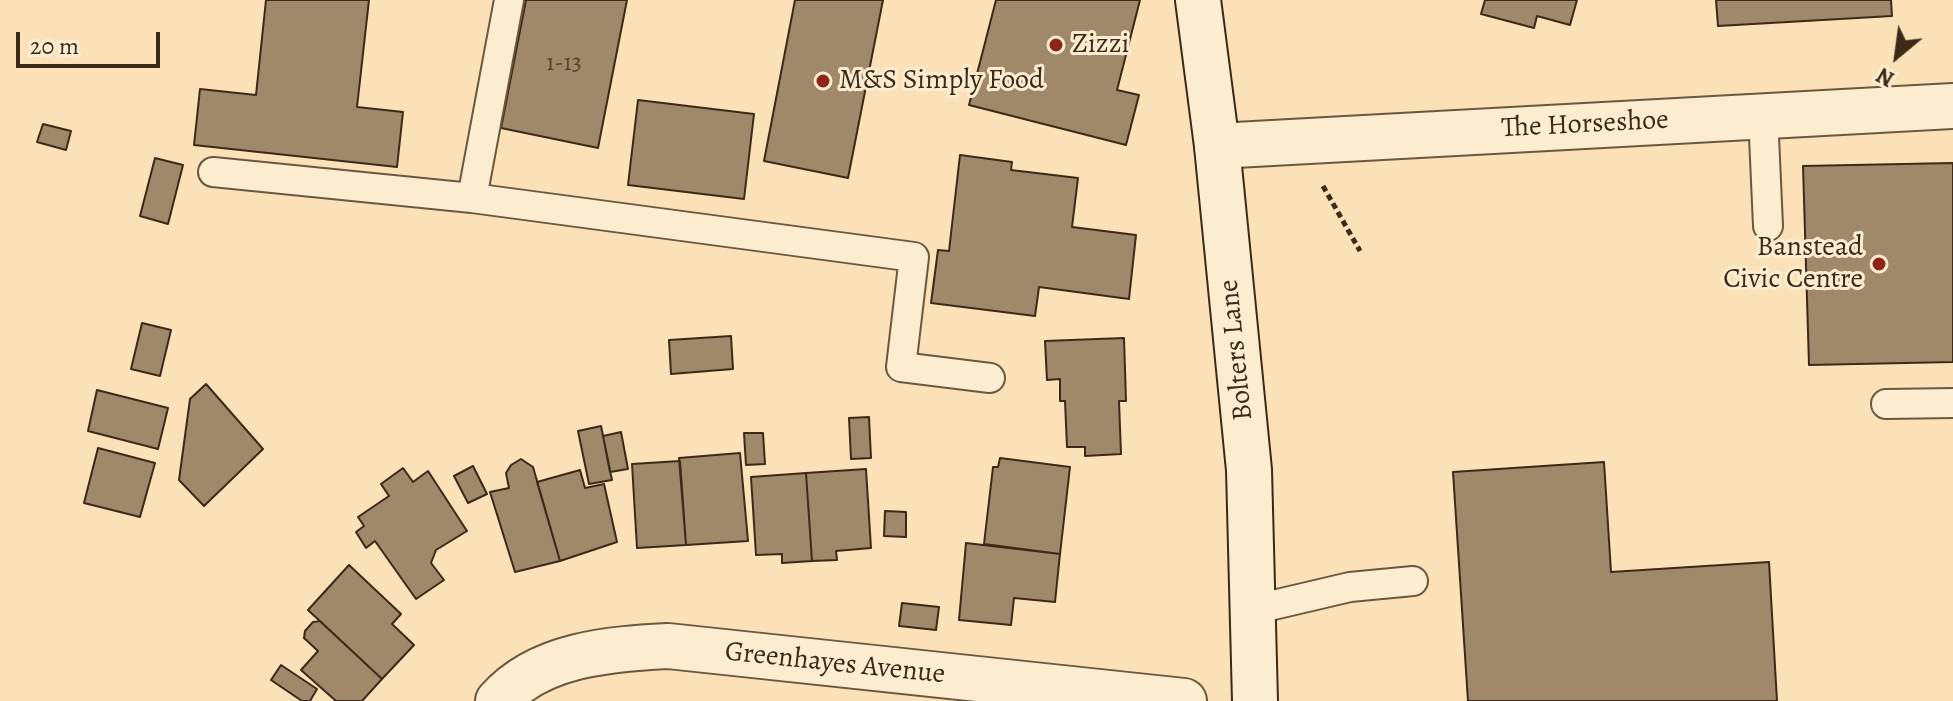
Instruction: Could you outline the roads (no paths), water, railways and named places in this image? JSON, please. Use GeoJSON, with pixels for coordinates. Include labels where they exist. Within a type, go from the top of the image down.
{"type":"FeatureCollection","features":[{"type":"Feature","properties":{"kind":"street","name":"Bolters Lane"},"geometry":{"type":"LineString","coordinates":[[1198,0],[1217,146],[1249,470],[1255,701]]}},
{"type":"Feature","properties":{"kind":"street","name":"The Horseshoe"},"geometry":{"type":"LineString","coordinates":[[1217,146],[1953,106]]}},
{"type":"Feature","properties":{"kind":"street","name":"Greenhayes Avenue"},"geometry":{"type":"LineString","coordinates":[[498,701],[506,692],[558,662],[610,649],[668,646],[1184,701]]}},
{"type":"Feature","properties":{"kind":"lane"},"geometry":{"type":"LineString","coordinates":[[472,198],[509,0]]}},
{"type":"Feature","properties":{"kind":"lane"},"geometry":{"type":"LineString","coordinates":[[1763,114],[1768,226]]}},
{"type":"Feature","properties":{"kind":"lane"},"geometry":{"type":"LineString","coordinates":[[213,172],[472,198],[914,257],[901,367],[990,378]]}},
{"type":"Feature","properties":{"kind":"lane"},"geometry":{"type":"LineString","coordinates":[[1886,404],[1953,403]]}},
{"type":"Feature","properties":{"kind":"lane"},"geometry":{"type":"LineString","coordinates":[[1252,610],[1350,587],[1413,581]]}},
{"type":"Feature","properties":{"kind":"place","name":"Zizzi"},"geometry":{"type":"Point","coordinates":[1056,45]}},
{"type":"Feature","properties":{"kind":"place","name":"M&S Simply Food"},"geometry":{"type":"Point","coordinates":[823,81]}},
{"type":"Feature","properties":{"kind":"place","name":"Banstead Civic Centre"},"geometry":{"type":"Point","coordinates":[1879,264]}}]}
